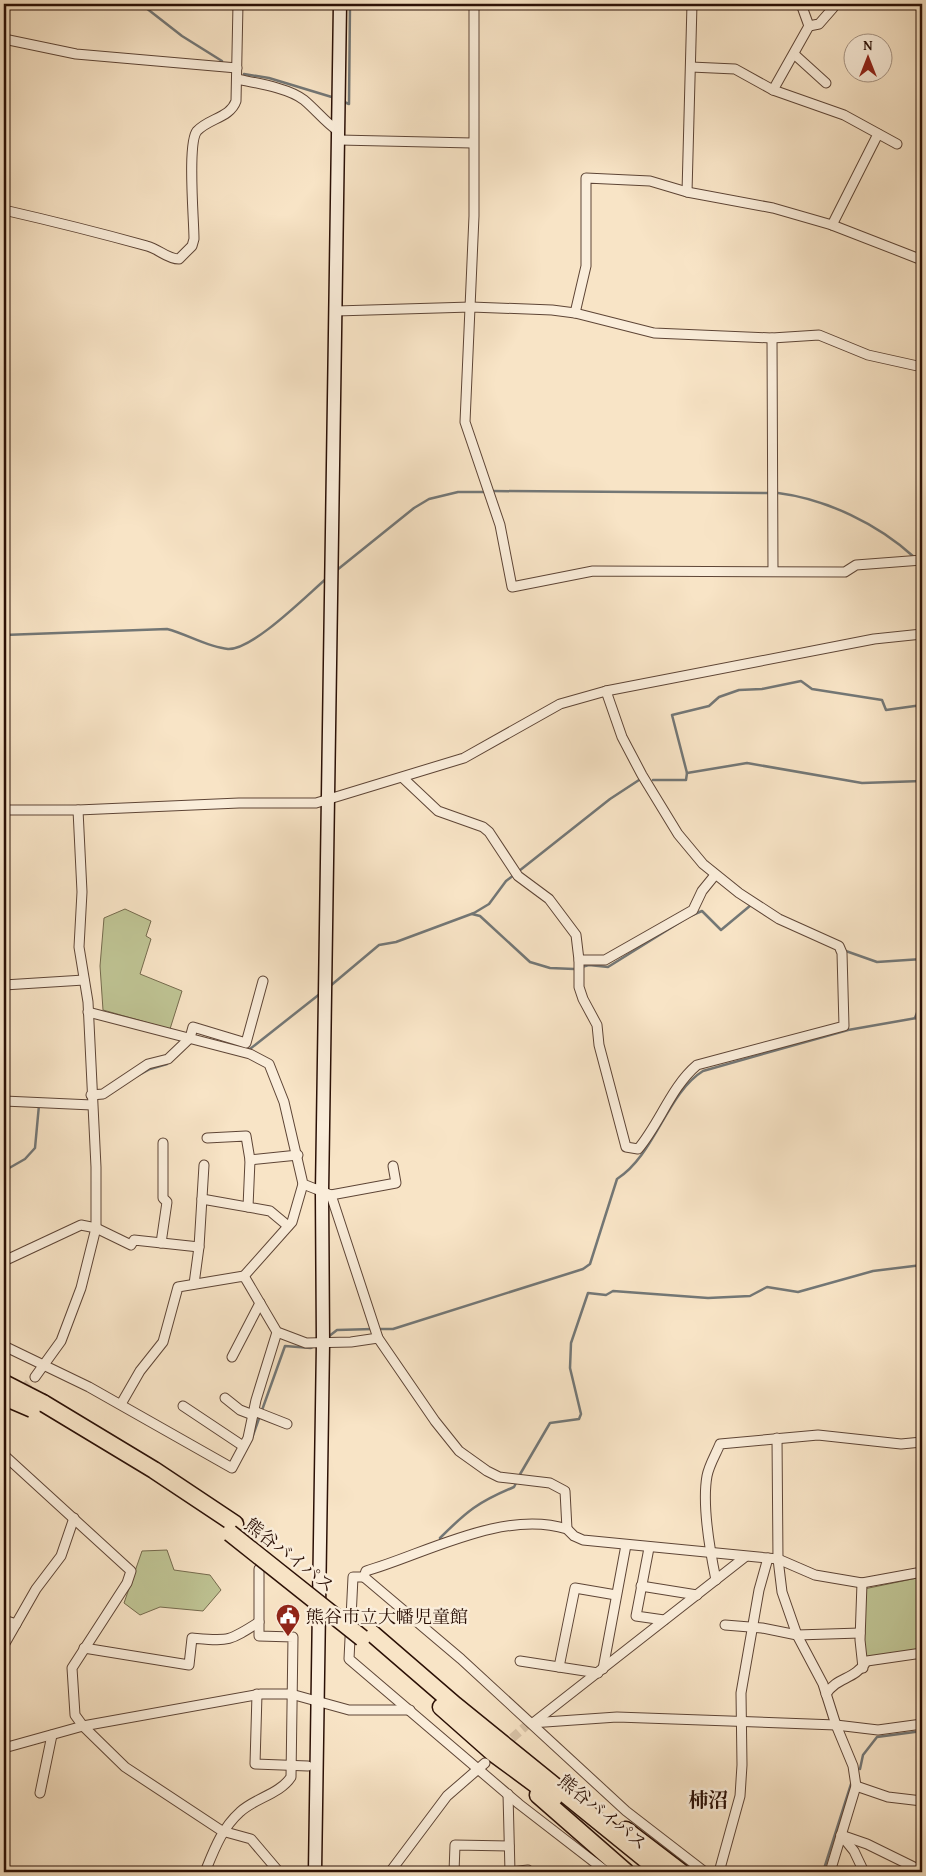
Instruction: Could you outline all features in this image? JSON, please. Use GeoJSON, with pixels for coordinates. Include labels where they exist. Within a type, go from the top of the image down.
{"type":"FeatureCollection","features":[{"type":"Feature","properties":{"kind":"highway"},"geometry":{"type":"LineString","coordinates":[[4,1374],[92,1426],[118,1447]]}},
{"type":"Feature","properties":{"kind":"highway"},"geometry":{"type":"LineString","coordinates":[[4,1383],[41,1407]]}},
{"type":"Feature","properties":{"kind":"highway","name":"熊谷バイパス"},"geometry":{"type":"LineString","coordinates":[[4,1395],[41,1407],[118,1447],[232,1529],[455,1705],[661,1872]]}},
{"type":"Feature","properties":{"kind":"highway","name":"熊谷バイパス"},"geometry":{"type":"LineString","coordinates":[[41,1407],[232,1529]]}},
{"type":"Feature","properties":{"kind":"highway","name":"熊谷バイパス"},"geometry":{"type":"LineString","coordinates":[[365,1634],[486,1762],[549,1794],[645,1872]]}},
{"type":"Feature","properties":{"kind":"highway"},"geometry":{"type":"LineString","coordinates":[[455,1705],[518,1746],[563,1779],[681,1872]]}},
{"type":"Feature","properties":{"kind":"highway"},"geometry":{"type":"LineString","coordinates":[[486,1762],[560,1816],[626,1872]]}},
{"type":"Feature","properties":{"kind":"street"},"geometry":{"type":"LineString","coordinates":[[4,210],[154,248],[172,259],[179,259],[192,246],[194,239],[193,137],[198,129],[233,110],[236,101],[238,4]]}},
{"type":"Feature","properties":{"kind":"street"},"geometry":{"type":"LineString","coordinates":[[315,1872],[318,1701],[319,1343],[326,1194],[329,798],[340,4]]}},
{"type":"Feature","properties":{"kind":"street"},"geometry":{"type":"LineString","coordinates":[[474,4],[472,143],[474,216],[465,422],[500,526],[512,587],[593,571],[773,570],[845,572],[856,565],[922,560]]}},
{"type":"Feature","properties":{"kind":"street"},"geometry":{"type":"LineString","coordinates":[[687,192],[692,4]]}},
{"type":"Feature","properties":{"kind":"street"},"geometry":{"type":"LineString","coordinates":[[772,90],[809,26],[801,4]]}},
{"type":"Feature","properties":{"kind":"street"},"geometry":{"type":"LineString","coordinates":[[809,26],[819,24],[833,8]]}},
{"type":"Feature","properties":{"kind":"street"},"geometry":{"type":"LineString","coordinates":[[4,39],[76,54],[237,68]]}},
{"type":"Feature","properties":{"kind":"street"},"geometry":{"type":"LineString","coordinates":[[794,54],[826,83]]}},
{"type":"Feature","properties":{"kind":"street"},"geometry":{"type":"LineString","coordinates":[[691,68],[734,69],[772,90],[844,115],[897,144]]}},
{"type":"Feature","properties":{"kind":"street"},"geometry":{"type":"LineString","coordinates":[[237,79],[268,85],[303,99],[339,135],[472,143]]}},
{"type":"Feature","properties":{"kind":"street"},"geometry":{"type":"LineString","coordinates":[[832,224],[878,134]]}},
{"type":"Feature","properties":{"kind":"street"},"geometry":{"type":"LineString","coordinates":[[575,313],[586,266],[586,178],[650,181],[687,192],[773,208],[832,224],[922,260]]}},
{"type":"Feature","properties":{"kind":"street"},"geometry":{"type":"LineString","coordinates":[[336,311],[471,307],[552,310],[575,313],[654,333],[772,338],[819,335],[868,355],[922,367]]}},
{"type":"Feature","properties":{"kind":"street"},"geometry":{"type":"LineString","coordinates":[[772,338],[773,570]]}},
{"type":"Feature","properties":{"kind":"street"},"geometry":{"type":"LineString","coordinates":[[4,810],[78,810],[239,803],[316,803],[464,758],[560,704],[606,691],[874,639],[922,634]]}},
{"type":"Feature","properties":{"kind":"street"},"geometry":{"type":"LineString","coordinates":[[402,778],[438,810],[483,827],[489,832],[517,874],[549,899],[576,935],[579,987],[583,999],[597,1025],[599,1045],[626,1147],[638,1149],[650,1136],[685,1075],[697,1065],[844,1026],[840,950],[779,919],[715,875],[703,864],[678,834],[642,775],[622,737],[606,691]]}},
{"type":"Feature","properties":{"kind":"street"},"geometry":{"type":"LineString","coordinates":[[36,1377],[61,1341],[81,1288],[96,1228],[88,1012],[79,948],[82,892],[78,810]]}},
{"type":"Feature","properties":{"kind":"street"},"geometry":{"type":"LineString","coordinates":[[579,961],[605,960],[693,910],[702,891],[715,875]]}},
{"type":"Feature","properties":{"kind":"street"},"geometry":{"type":"LineString","coordinates":[[4,985],[84,980]]}},
{"type":"Feature","properties":{"kind":"street"},"geometry":{"type":"LineString","coordinates":[[4,1101],[45,1103],[92,1101],[148,1064],[168,1058],[190,1038],[193,1027],[246,1043],[263,980]]}},
{"type":"Feature","properties":{"kind":"street"},"geometry":{"type":"LineString","coordinates":[[88,1012],[250,1054],[270,1064],[284,1102],[298,1155],[303,1184],[292,1222],[244,1276],[178,1287],[163,1342],[140,1371],[121,1404]]}},
{"type":"Feature","properties":{"kind":"street"},"geometry":{"type":"LineString","coordinates":[[206,1138],[246,1136],[250,1160],[248,1207]]}},
{"type":"Feature","properties":{"kind":"street"},"geometry":{"type":"LineString","coordinates":[[161,1243],[167,1202],[162,1198],[162,1143]]}},
{"type":"Feature","properties":{"kind":"street"},"geometry":{"type":"LineString","coordinates":[[250,1160],[298,1155]]}},
{"type":"Feature","properties":{"kind":"street"},"geometry":{"type":"LineString","coordinates":[[194,1284],[200,1247],[204,1165]]}},
{"type":"Feature","properties":{"kind":"street"},"geometry":{"type":"LineString","coordinates":[[326,1194],[396,1183],[393,1166]]}},
{"type":"Feature","properties":{"kind":"street"},"geometry":{"type":"LineString","coordinates":[[303,1184],[316,1187],[326,1194],[378,1336],[434,1421],[459,1450],[486,1471],[499,1477],[550,1484],[565,1491],[567,1528],[574,1536],[583,1540],[649,1548],[778,1559],[815,1575],[862,1584],[922,1572]]}},
{"type":"Feature","properties":{"kind":"street"},"geometry":{"type":"LineString","coordinates":[[202,1199],[270,1211],[288,1226]]}},
{"type":"Feature","properties":{"kind":"street"},"geometry":{"type":"LineString","coordinates":[[4,1262],[81,1226],[96,1228],[131,1245],[134,1240],[200,1247]]}},
{"type":"Feature","properties":{"kind":"street"},"geometry":{"type":"LineString","coordinates":[[244,1276],[277,1332],[319,1343],[351,1342],[378,1336]]}},
{"type":"Feature","properties":{"kind":"street"},"geometry":{"type":"LineString","coordinates":[[232,1357],[260,1303]]}},
{"type":"Feature","properties":{"kind":"street"},"geometry":{"type":"LineString","coordinates":[[4,1346],[121,1404],[232,1468],[248,1438],[253,1413],[277,1332]]}},
{"type":"Feature","properties":{"kind":"street"},"geometry":{"type":"LineString","coordinates":[[225,1398],[240,1410],[287,1424]]}},
{"type":"Feature","properties":{"kind":"street"},"geometry":{"type":"LineString","coordinates":[[184,1406],[243,1446]]}},
{"type":"Feature","properties":{"kind":"street"},"geometry":{"type":"LineString","coordinates":[[716,1580],[711,1554],[706,1489],[707,1474],[720,1444],[818,1436],[901,1444],[922,1442]]}},
{"type":"Feature","properties":{"kind":"street"},"geometry":{"type":"LineString","coordinates":[[777,1438],[778,1559],[782,1592],[797,1635],[826,1694],[836,1725],[853,1766],[856,1786],[830,1872]]}},
{"type":"Feature","properties":{"kind":"street"},"geometry":{"type":"LineString","coordinates":[[4,1455],[131,1571],[127,1583],[72,1668],[75,1715],[83,1726],[125,1767],[222,1831],[251,1839],[279,1872]]}},
{"type":"Feature","properties":{"kind":"street"},"geometry":{"type":"LineString","coordinates":[[4,1645],[36,1589],[61,1556],[74,1518]]}},
{"type":"Feature","properties":{"kind":"street"},"geometry":{"type":"LineString","coordinates":[[364,1577],[366,1571],[398,1562],[419,1551],[467,1535],[528,1525],[567,1528]]}},
{"type":"Feature","properties":{"kind":"street"},"geometry":{"type":"LineString","coordinates":[[600,1671],[626,1545]]}},
{"type":"Feature","properties":{"kind":"street"},"geometry":{"type":"LineString","coordinates":[[649,1548],[636,1616],[664,1620]]}},
{"type":"Feature","properties":{"kind":"street"},"geometry":{"type":"LineString","coordinates":[[530,1723],[698,1595],[744,1557]]}},
{"type":"Feature","properties":{"kind":"street"},"geometry":{"type":"LineString","coordinates":[[719,1872],[740,1796],[742,1765],[741,1693],[759,1590],[768,1558]]}},
{"type":"Feature","properties":{"kind":"street"},"geometry":{"type":"LineString","coordinates":[[205,1872],[222,1831],[241,1811],[286,1785],[291,1777],[293,1637],[259,1636],[259,1569]]}},
{"type":"Feature","properties":{"kind":"street"},"geometry":{"type":"LineString","coordinates":[[607,1872],[508,1794],[486,1762],[410,1710],[349,1658],[353,1577],[364,1577],[530,1723],[626,1811],[705,1872]]}},
{"type":"Feature","properties":{"kind":"street"},"geometry":{"type":"LineString","coordinates":[[862,1584],[860,1633],[863,1668]]}},
{"type":"Feature","properties":{"kind":"street"},"geometry":{"type":"LineString","coordinates":[[642,1586],[698,1595]]}},
{"type":"Feature","properties":{"kind":"street"},"geometry":{"type":"LineString","coordinates":[[559,1667],[575,1588],[616,1595]]}},
{"type":"Feature","properties":{"kind":"street"},"geometry":{"type":"LineString","coordinates":[[4,1620],[16,1624]]}},
{"type":"Feature","properties":{"kind":"street"},"geometry":{"type":"LineString","coordinates":[[84,1648],[189,1665],[192,1638],[224,1641],[234,1638],[259,1622]]}},
{"type":"Feature","properties":{"kind":"street"},"geometry":{"type":"LineString","coordinates":[[725,1625],[754,1627],[797,1635],[860,1633]]}},
{"type":"Feature","properties":{"kind":"street"},"geometry":{"type":"LineString","coordinates":[[826,1694],[832,1685],[859,1673],[867,1661],[922,1653]]}},
{"type":"Feature","properties":{"kind":"street"},"geometry":{"type":"LineString","coordinates":[[520,1661],[600,1671]]}},
{"type":"Feature","properties":{"kind":"street"},"geometry":{"type":"LineString","coordinates":[[4,1748],[83,1726],[257,1694],[291,1694],[349,1710],[410,1710]]}},
{"type":"Feature","properties":{"kind":"street"},"geometry":{"type":"LineString","coordinates":[[257,1694],[255,1764],[308,1766]]}},
{"type":"Feature","properties":{"kind":"street"},"geometry":{"type":"LineString","coordinates":[[530,1723],[617,1717],[740,1723],[836,1725],[878,1730],[922,1724]]}},
{"type":"Feature","properties":{"kind":"street"},"geometry":{"type":"LineString","coordinates":[[40,1793],[52,1734]]}},
{"type":"Feature","properties":{"kind":"street"},"geometry":{"type":"LineString","coordinates":[[390,1872],[448,1796],[486,1762]]}},
{"type":"Feature","properties":{"kind":"street"},"geometry":{"type":"LineString","coordinates":[[856,1786],[888,1797],[922,1801]]}},
{"type":"Feature","properties":{"kind":"street"},"geometry":{"type":"LineString","coordinates":[[508,1794],[510,1872],[528,1870],[528,1872]]}},
{"type":"Feature","properties":{"kind":"street"},"geometry":{"type":"LineString","coordinates":[[841,1835],[854,1850],[863,1869],[870,1872]]}},
{"type":"Feature","properties":{"kind":"street"},"geometry":{"type":"LineString","coordinates":[[841,1835],[867,1844],[922,1871]]}},
{"type":"Feature","properties":{"kind":"street"},"geometry":{"type":"LineString","coordinates":[[454,1872],[455,1844],[509,1846]]}},
{"type":"Feature","properties":{"kind":"street"},"geometry":{"type":"LineString","coordinates":[[592,1860],[592,1872]]}},
{"type":"Feature","properties":{"kind":"green space"},"geometry":{"type":"Polygon","coordinates":[[[125,909],[151,921],[146,936],[151,939],[140,974],[182,991],[170,1029],[103,1010],[100,966],[104,918],[125,909]]]}},
{"type":"Feature","properties":{"kind":"green space"},"geometry":{"type":"Polygon","coordinates":[[[167,1550],[174,1570],[210,1575],[221,1590],[203,1611],[160,1607],[140,1615],[124,1603],[142,1551],[167,1550]]]}},
{"type":"Feature","properties":{"kind":"green space"},"geometry":{"type":"Polygon","coordinates":[[[922,1577],[922,1650],[864,1659],[864,1589],[922,1577]]]}},
{"type":"Feature","properties":{"kind":"waterway"},"geometry":{"type":"LineString","coordinates":[[141,4],[182,36],[222,61]]}},
{"type":"Feature","properties":{"kind":"waterway"},"geometry":{"type":"LineString","coordinates":[[342,101],[349,104],[350,4]]}},
{"type":"Feature","properties":{"kind":"waterway"},"geometry":{"type":"LineString","coordinates":[[244,74],[269,78],[335,98]]}},
{"type":"Feature","properties":{"kind":"waterway"},"geometry":{"type":"LineString","coordinates":[[492,491],[778,493],[796,496],[833,507],[868,524],[900,545],[914,557]]}},
{"type":"Feature","properties":{"kind":"waterway"},"geometry":{"type":"LineString","coordinates":[[337,570],[414,508],[429,499],[458,492],[486,492]]}},
{"type":"Feature","properties":{"kind":"waterway"},"geometry":{"type":"LineString","coordinates":[[4,635],[167,629],[212,646],[228,649],[239,647],[265,631],[327,578]]}},
{"type":"Feature","properties":{"kind":"waterway"},"geometry":{"type":"LineString","coordinates":[[653,780],[686,780],[687,773],[672,715],[709,706],[719,697],[739,690],[762,689],[801,681],[812,689],[882,700],[886,710],[922,705]]}},
{"type":"Feature","properties":{"kind":"waterway"},"geometry":{"type":"LineString","coordinates":[[687,773],[747,763],[862,783],[922,781]]}},
{"type":"Feature","properties":{"kind":"waterway"},"geometry":{"type":"LineString","coordinates":[[519,871],[610,799],[639,780]]}},
{"type":"Feature","properties":{"kind":"waterway"},"geometry":{"type":"LineString","coordinates":[[329,987],[379,945],[396,942],[474,913],[489,904],[506,881],[514,875]]}},
{"type":"Feature","properties":{"kind":"waterway"},"geometry":{"type":"LineString","coordinates":[[690,916],[702,911],[721,930],[751,905]]}},
{"type":"Feature","properties":{"kind":"waterway"},"geometry":{"type":"LineString","coordinates":[[472,914],[480,916],[530,962],[550,968],[574,969],[589,965],[608,967],[685,919]]}},
{"type":"Feature","properties":{"kind":"waterway"},"geometry":{"type":"LineString","coordinates":[[843,950],[877,962],[922,959]]}},
{"type":"Feature","properties":{"kind":"waterway"},"geometry":{"type":"LineString","coordinates":[[234,1045],[250,1049],[321,993]]}},
{"type":"Feature","properties":{"kind":"waterway"},"geometry":{"type":"LineString","coordinates":[[915,1018],[922,1000]]}},
{"type":"Feature","properties":{"kind":"waterway"},"geometry":{"type":"LineString","coordinates":[[378,1329],[393,1329],[583,1269],[590,1264],[617,1179],[641,1155],[680,1094],[703,1071],[848,1030],[922,1017]]}},
{"type":"Feature","properties":{"kind":"waterway"},"geometry":{"type":"LineString","coordinates":[[137,1076],[150,1069],[167,1064]]}},
{"type":"Feature","properties":{"kind":"waterway"},"geometry":{"type":"LineString","coordinates":[[4,1171],[25,1159],[35,1148],[39,1105]]}},
{"type":"Feature","properties":{"kind":"waterway"},"geometry":{"type":"LineString","coordinates":[[519,1476],[550,1423],[579,1419],[581,1414],[570,1368],[571,1343],[588,1293],[606,1295],[613,1291],[708,1298],[750,1296],[767,1287],[798,1292],[873,1271],[922,1265]]}},
{"type":"Feature","properties":{"kind":"waterway"},"geometry":{"type":"LineString","coordinates":[[328,1337],[337,1330],[373,1329]]}},
{"type":"Feature","properties":{"kind":"waterway"},"geometry":{"type":"LineString","coordinates":[[252,1438],[285,1346],[311,1348],[315,1346]]}},
{"type":"Feature","properties":{"kind":"waterway"},"geometry":{"type":"LineString","coordinates":[[440,1538],[474,1508],[514,1487],[517,1481]]}},
{"type":"Feature","properties":{"kind":"waterway"},"geometry":{"type":"LineString","coordinates":[[860,1769],[863,1755],[877,1737],[922,1731]]}},
{"type":"Feature","properties":{"kind":"waterway"},"geometry":{"type":"LineString","coordinates":[[823,1872],[852,1781]]}},
{"type":"Feature","properties":{"kind":"tunnel"},"geometry":{"type":"LineString","coordinates":[[4,1409],[35,1377]]}},
{"type":"Feature","properties":{"kind":"tunnel"},"geometry":{"type":"LineString","coordinates":[[502,1747],[528,1724]]}},
{"type":"Feature","properties":{"kind":"place","name":"熊谷市立大幡児童館"},"geometry":{"type":"Point","coordinates":[288,1637]}},
{"type":"Feature","properties":{"kind":"district","name":"柿沼"},"geometry":{"type":"Point","coordinates":[708,1799]}}]}
